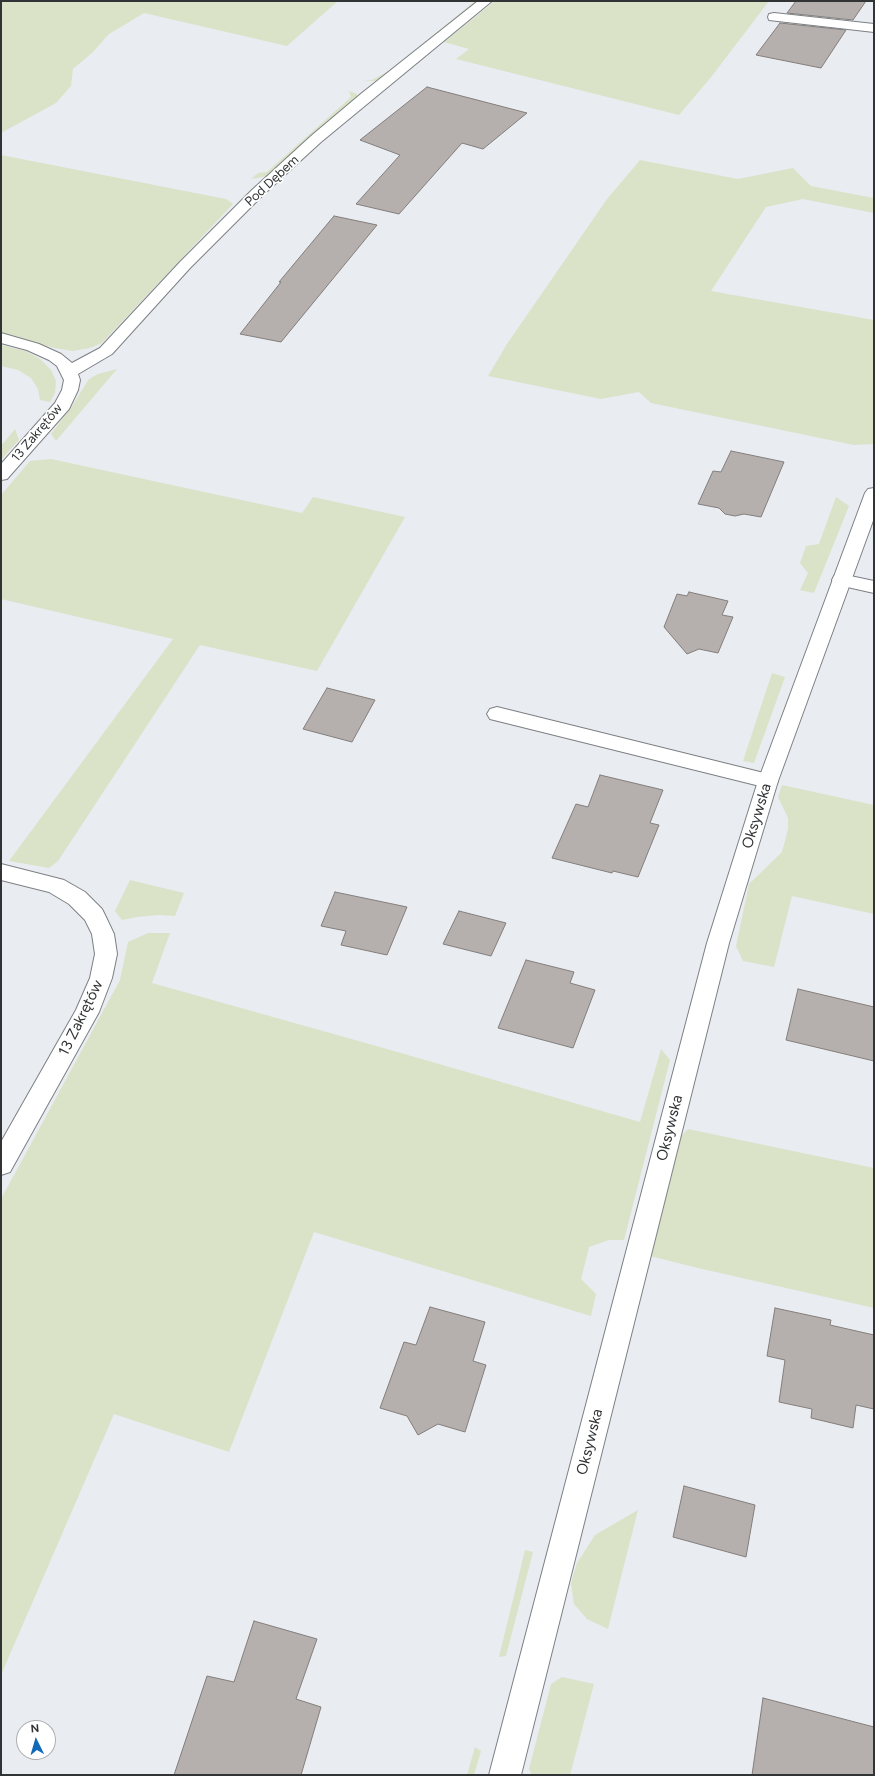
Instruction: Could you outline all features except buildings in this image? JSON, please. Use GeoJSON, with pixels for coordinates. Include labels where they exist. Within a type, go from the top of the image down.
{"type":"FeatureCollection","features":[{"type":"Feature","properties":{"kind":"street","name":"Pod Dębem"},"geometry":{"type":"LineString","coordinates":[[70,372],[106,351],[185,265],[257,193],[316,139],[367,96],[486,1]]}},
{"type":"Feature","properties":{"kind":"street"},"geometry":{"type":"LineString","coordinates":[[774,17],[874,28]]}},
{"type":"Feature","properties":{"kind":"street"},"geometry":{"type":"LineString","coordinates":[[1,338],[33,347],[55,357],[64,364],[70,372]]}},
{"type":"Feature","properties":{"kind":"street","name":"13 Zakrętów"},"geometry":{"type":"LineString","coordinates":[[1,475],[62,405],[70,390],[72,380],[70,372]]}},
{"type":"Feature","properties":{"kind":"street","name":"Oksywska"},"geometry":{"type":"LineString","coordinates":[[505,1775],[718,943],[768,781],[874,493]]}},
{"type":"Feature","properties":{"kind":"street"},"geometry":{"type":"LineString","coordinates":[[841,580],[874,587]]}},
{"type":"Feature","properties":{"kind":"street"},"geometry":{"type":"LineString","coordinates":[[497,714],[768,781]]}},
{"type":"Feature","properties":{"kind":"street","name":"13 Zakrętów"},"geometry":{"type":"LineString","coordinates":[[1,872],[56,886],[78,898],[94,915],[103,934],[106,954],[101,978],[87,1012],[1,1165]]}},
{"type":"Feature","properties":{"kind":"green space"},"geometry":{"type":"Polygon","coordinates":[[[1,1],[338,1],[287,46],[144,13],[109,34],[93,52],[73,69],[71,86],[56,103],[1,133],[1,1]]]}},
{"type":"Feature","properties":{"kind":"green space"},"geometry":{"type":"Polygon","coordinates":[[[475,1],[477,3],[392,71],[375,81],[362,81],[372,80],[389,71],[475,1]]]}},
{"type":"Feature","properties":{"kind":"green space"},"geometry":{"type":"Polygon","coordinates":[[[495,1],[769,1],[712,76],[679,115],[456,59],[469,49],[444,42],[495,1]]]}},
{"type":"Feature","properties":{"kind":"green space"},"geometry":{"type":"Polygon","coordinates":[[[349,91],[357,94],[357,97],[268,176],[251,179],[258,173],[267,172],[351,97],[349,91]]]}},
{"type":"Feature","properties":{"kind":"green space"},"geometry":{"type":"Polygon","coordinates":[[[1,155],[226,199],[233,204],[102,343],[90,348],[73,351],[54,348],[1,332],[1,155]]]}},
{"type":"Feature","properties":{"kind":"green space"},"geometry":{"type":"Polygon","coordinates":[[[640,160],[738,179],[793,168],[811,186],[874,198],[874,213],[803,199],[766,207],[711,291],[874,320],[874,444],[854,445],[651,403],[639,392],[601,399],[488,376],[507,344],[607,199],[640,160]]]}},
{"type":"Feature","properties":{"kind":"green space"},"geometry":{"type":"Polygon","coordinates":[[[1,345],[26,351],[40,359],[51,370],[56,381],[55,393],[50,402],[40,400],[38,389],[31,378],[18,370],[1,366],[1,345]]]}},
{"type":"Feature","properties":{"kind":"green space"},"geometry":{"type":"Polygon","coordinates":[[[117,369],[56,441],[51,434],[72,406],[89,379],[98,374],[117,369]]]}},
{"type":"Feature","properties":{"kind":"green space"},"geometry":{"type":"Polygon","coordinates":[[[15,429],[19,440],[1,460],[1,446],[15,429]]]}},
{"type":"Feature","properties":{"kind":"green space"},"geometry":{"type":"Polygon","coordinates":[[[51,459],[302,513],[313,497],[405,517],[317,671],[200,645],[58,861],[49,868],[9,861],[173,639],[1,599],[1,495],[30,461],[51,459]]]}},
{"type":"Feature","properties":{"kind":"green space"},"geometry":{"type":"Polygon","coordinates":[[[836,497],[849,506],[814,593],[800,590],[808,573],[800,563],[806,546],[819,544],[836,497]]]}},
{"type":"Feature","properties":{"kind":"green space"},"geometry":{"type":"Polygon","coordinates":[[[772,673],[785,677],[754,763],[743,761],[772,673]]]}},
{"type":"Feature","properties":{"kind":"green space"},"geometry":{"type":"Polygon","coordinates":[[[782,785],[874,805],[874,914],[792,896],[774,967],[743,961],[736,946],[749,884],[782,852],[788,829],[788,818],[778,797],[782,785]]]}},
{"type":"Feature","properties":{"kind":"green space"},"geometry":{"type":"Polygon","coordinates":[[[130,880],[184,893],[175,916],[158,915],[122,920],[115,911],[130,880]]]}},
{"type":"Feature","properties":{"kind":"green space"},"geometry":{"type":"Polygon","coordinates":[[[148,933],[170,933],[152,983],[640,1122],[661,1049],[670,1060],[624,1240],[609,1240],[589,1247],[581,1279],[596,1294],[591,1316],[314,1232],[229,1452],[114,1414],[1,1675],[1,1199],[120,980],[128,942],[148,933]]]}},
{"type":"Feature","properties":{"kind":"green space"},"geometry":{"type":"Polygon","coordinates":[[[688,1129],[874,1168],[874,1308],[650,1256],[681,1136],[688,1129]]]}},
{"type":"Feature","properties":{"kind":"green space"},"geometry":{"type":"Polygon","coordinates":[[[638,1510],[608,1629],[587,1619],[574,1604],[571,1583],[577,1563],[595,1535],[638,1510]]]}},
{"type":"Feature","properties":{"kind":"green space"},"geometry":{"type":"Polygon","coordinates":[[[525,1550],[533,1552],[506,1656],[499,1657],[525,1550]]]}},
{"type":"Feature","properties":{"kind":"green space"},"geometry":{"type":"Polygon","coordinates":[[[562,1677],[594,1684],[570,1775],[532,1775],[529,1769],[551,1684],[562,1677]]]}},
{"type":"Feature","properties":{"kind":"green space"},"geometry":{"type":"Polygon","coordinates":[[[475,1747],[481,1751],[474,1775],[467,1775],[475,1747]]]}}]}
